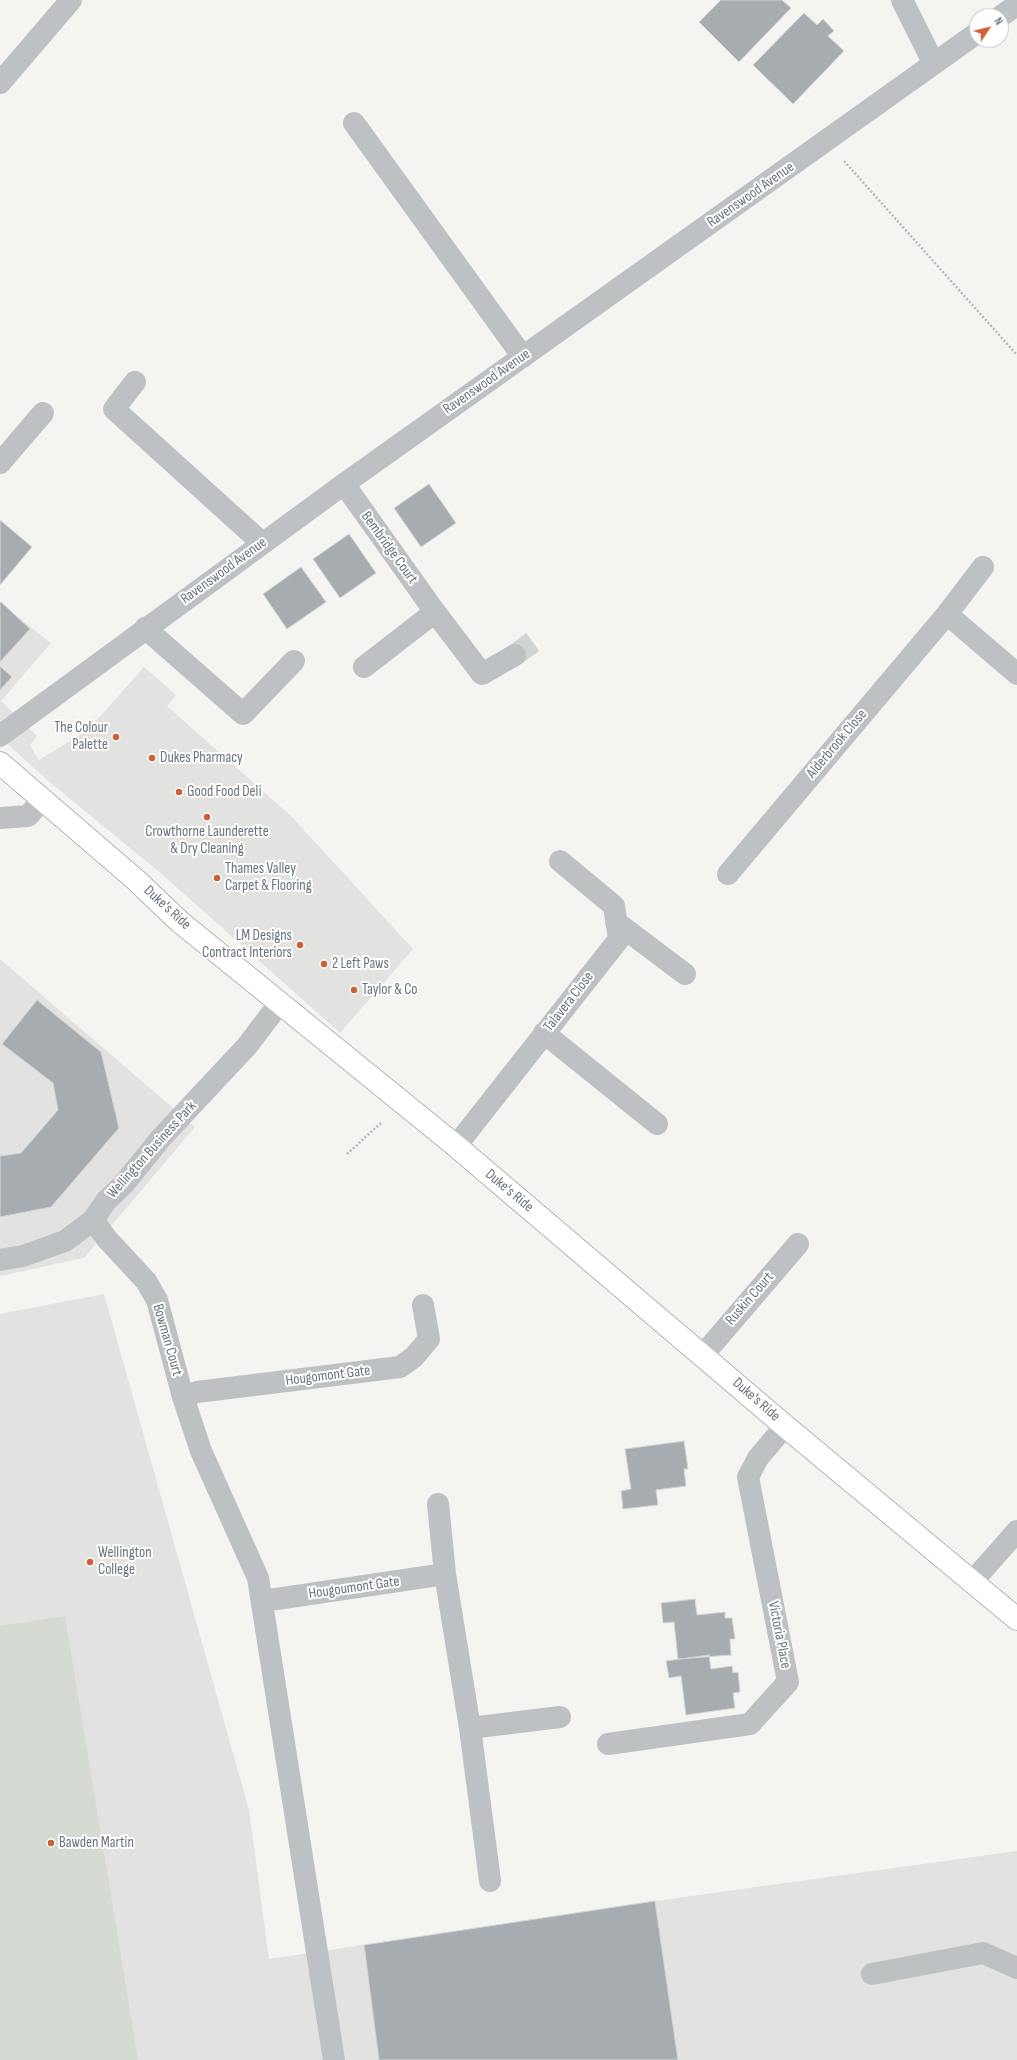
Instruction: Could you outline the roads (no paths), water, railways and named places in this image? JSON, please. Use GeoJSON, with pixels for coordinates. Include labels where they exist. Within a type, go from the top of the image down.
{"type":"FeatureCollection","features":[{"type":"Feature","properties":{"kind":"main road","name":"Duke's Ride"},"geometry":{"type":"LineString","coordinates":[[0,763],[136,880],[180,922],[279,1004],[456,1146],[785,1426],[1017,1619]]}},
{"type":"Feature","properties":{"kind":"street"},"geometry":{"type":"LineString","coordinates":[[0,83],[71,0]]}},
{"type":"Feature","properties":{"kind":"street"},"geometry":{"type":"LineString","coordinates":[[902,0],[934,64]]}},
{"type":"Feature","properties":{"kind":"street","name":"Ravenswood Avenue"},"geometry":{"type":"LineString","coordinates":[[0,736],[145,628],[344,484],[969,39]]}},
{"type":"Feature","properties":{"kind":"street"},"geometry":{"type":"LineString","coordinates":[[354,123],[523,357]]}},
{"type":"Feature","properties":{"kind":"street"},"geometry":{"type":"LineString","coordinates":[[134,382],[114,409],[262,544]]}},
{"type":"Feature","properties":{"kind":"street"},"geometry":{"type":"LineString","coordinates":[[0,463],[43,413]]}},
{"type":"Feature","properties":{"kind":"street","name":"Bembridge Court"},"geometry":{"type":"LineString","coordinates":[[344,484],[435,612],[482,674],[515,656]]}},
{"type":"Feature","properties":{"kind":"street","name":"Alderbrook Close"},"geometry":{"type":"LineString","coordinates":[[728,874],[984,567]]}},
{"type":"Feature","properties":{"kind":"street"},"geometry":{"type":"LineString","coordinates":[[364,667],[435,612]]}},
{"type":"Feature","properties":{"kind":"street"},"geometry":{"type":"LineString","coordinates":[[946,614],[1017,674]]}},
{"type":"Feature","properties":{"kind":"street"},"geometry":{"type":"LineString","coordinates":[[145,628],[243,714],[294,661]]}},
{"type":"Feature","properties":{"kind":"street"},"geometry":{"type":"LineString","coordinates":[[0,818],[28,816],[43,799]]}},
{"type":"Feature","properties":{"kind":"street","name":"Talavera Close"},"geometry":{"type":"LineString","coordinates":[[456,1146],[619,939],[614,906],[560,861]]}},
{"type":"Feature","properties":{"kind":"street"},"geometry":{"type":"LineString","coordinates":[[616,922],[686,974]]}},
{"type":"Feature","properties":{"kind":"street","name":"Wellington Business Park"},"geometry":{"type":"LineString","coordinates":[[0,1260],[23,1256],[65,1241],[93,1220],[106,1201],[123,1185],[161,1138],[247,1046],[279,1004]]}},
{"type":"Feature","properties":{"kind":"street"},"geometry":{"type":"LineString","coordinates":[[544,1033],[658,1124]]}},
{"type":"Feature","properties":{"kind":"street","name":"Bowman Court"},"geometry":{"type":"LineString","coordinates":[[93,1220],[107,1239],[146,1282],[157,1300],[183,1397],[201,1451],[258,1578],[263,1601],[334,2060]]}},
{"type":"Feature","properties":{"kind":"street","name":"Ruskin Court"},"geometry":{"type":"LineString","coordinates":[[703,1355],[798,1244]]}},
{"type":"Feature","properties":{"kind":"street","name":"Hougomont Gate"},"geometry":{"type":"LineString","coordinates":[[183,1397],[197,1392],[400,1367],[414,1357],[429,1339],[423,1305]]}},
{"type":"Feature","properties":{"kind":"street","name":"Victoria Place"},"geometry":{"type":"LineString","coordinates":[[608,1744],[750,1724],[788,1682],[748,1477],[758,1458],[785,1426]]}},
{"type":"Feature","properties":{"kind":"street"},"geometry":{"type":"LineString","coordinates":[[438,1504],[445,1574],[470,1728],[490,1881]]}},
{"type":"Feature","properties":{"kind":"street"},"geometry":{"type":"LineString","coordinates":[[972,1582],[1017,1531]]}},
{"type":"Feature","properties":{"kind":"street","name":"Hougoumont Gate"},"geometry":{"type":"LineString","coordinates":[[263,1601],[445,1574]]}},
{"type":"Feature","properties":{"kind":"street"},"geometry":{"type":"LineString","coordinates":[[470,1728],[560,1717]]}},
{"type":"Feature","properties":{"kind":"street"},"geometry":{"type":"LineString","coordinates":[[872,1974],[983,1953],[1017,1968]]}},
{"type":"Feature","properties":{"kind":"tunnel"},"geometry":{"type":"LineString","coordinates":[[515,655],[538,638]]}},
{"type":"Feature","properties":{"kind":"place","name":"The Colour Palette"},"geometry":{"type":"Point","coordinates":[116,737]}},
{"type":"Feature","properties":{"kind":"place","name":"Dukes Pharmacy"},"geometry":{"type":"Point","coordinates":[152,758]}},
{"type":"Feature","properties":{"kind":"place","name":"Good Food Deli"},"geometry":{"type":"Point","coordinates":[179,792]}},
{"type":"Feature","properties":{"kind":"place","name":"Crowthorne Launderette & Dry Cleaning"},"geometry":{"type":"Point","coordinates":[207,817]}},
{"type":"Feature","properties":{"kind":"place","name":"Thames Valley Carpet & Flooring"},"geometry":{"type":"Point","coordinates":[217,878]}},
{"type":"Feature","properties":{"kind":"place","name":"LM Designs Contract Interiors"},"geometry":{"type":"Point","coordinates":[300,945]}},
{"type":"Feature","properties":{"kind":"place","name":"2 Left Paws"},"geometry":{"type":"Point","coordinates":[324,964]}},
{"type":"Feature","properties":{"kind":"place","name":"Taylor & Co"},"geometry":{"type":"Point","coordinates":[354,990]}},
{"type":"Feature","properties":{"kind":"place","name":"Wellington College"},"geometry":{"type":"Point","coordinates":[90,1562]}},
{"type":"Feature","properties":{"kind":"place","name":"Bawden Martin"},"geometry":{"type":"Point","coordinates":[51,1843]}}]}
